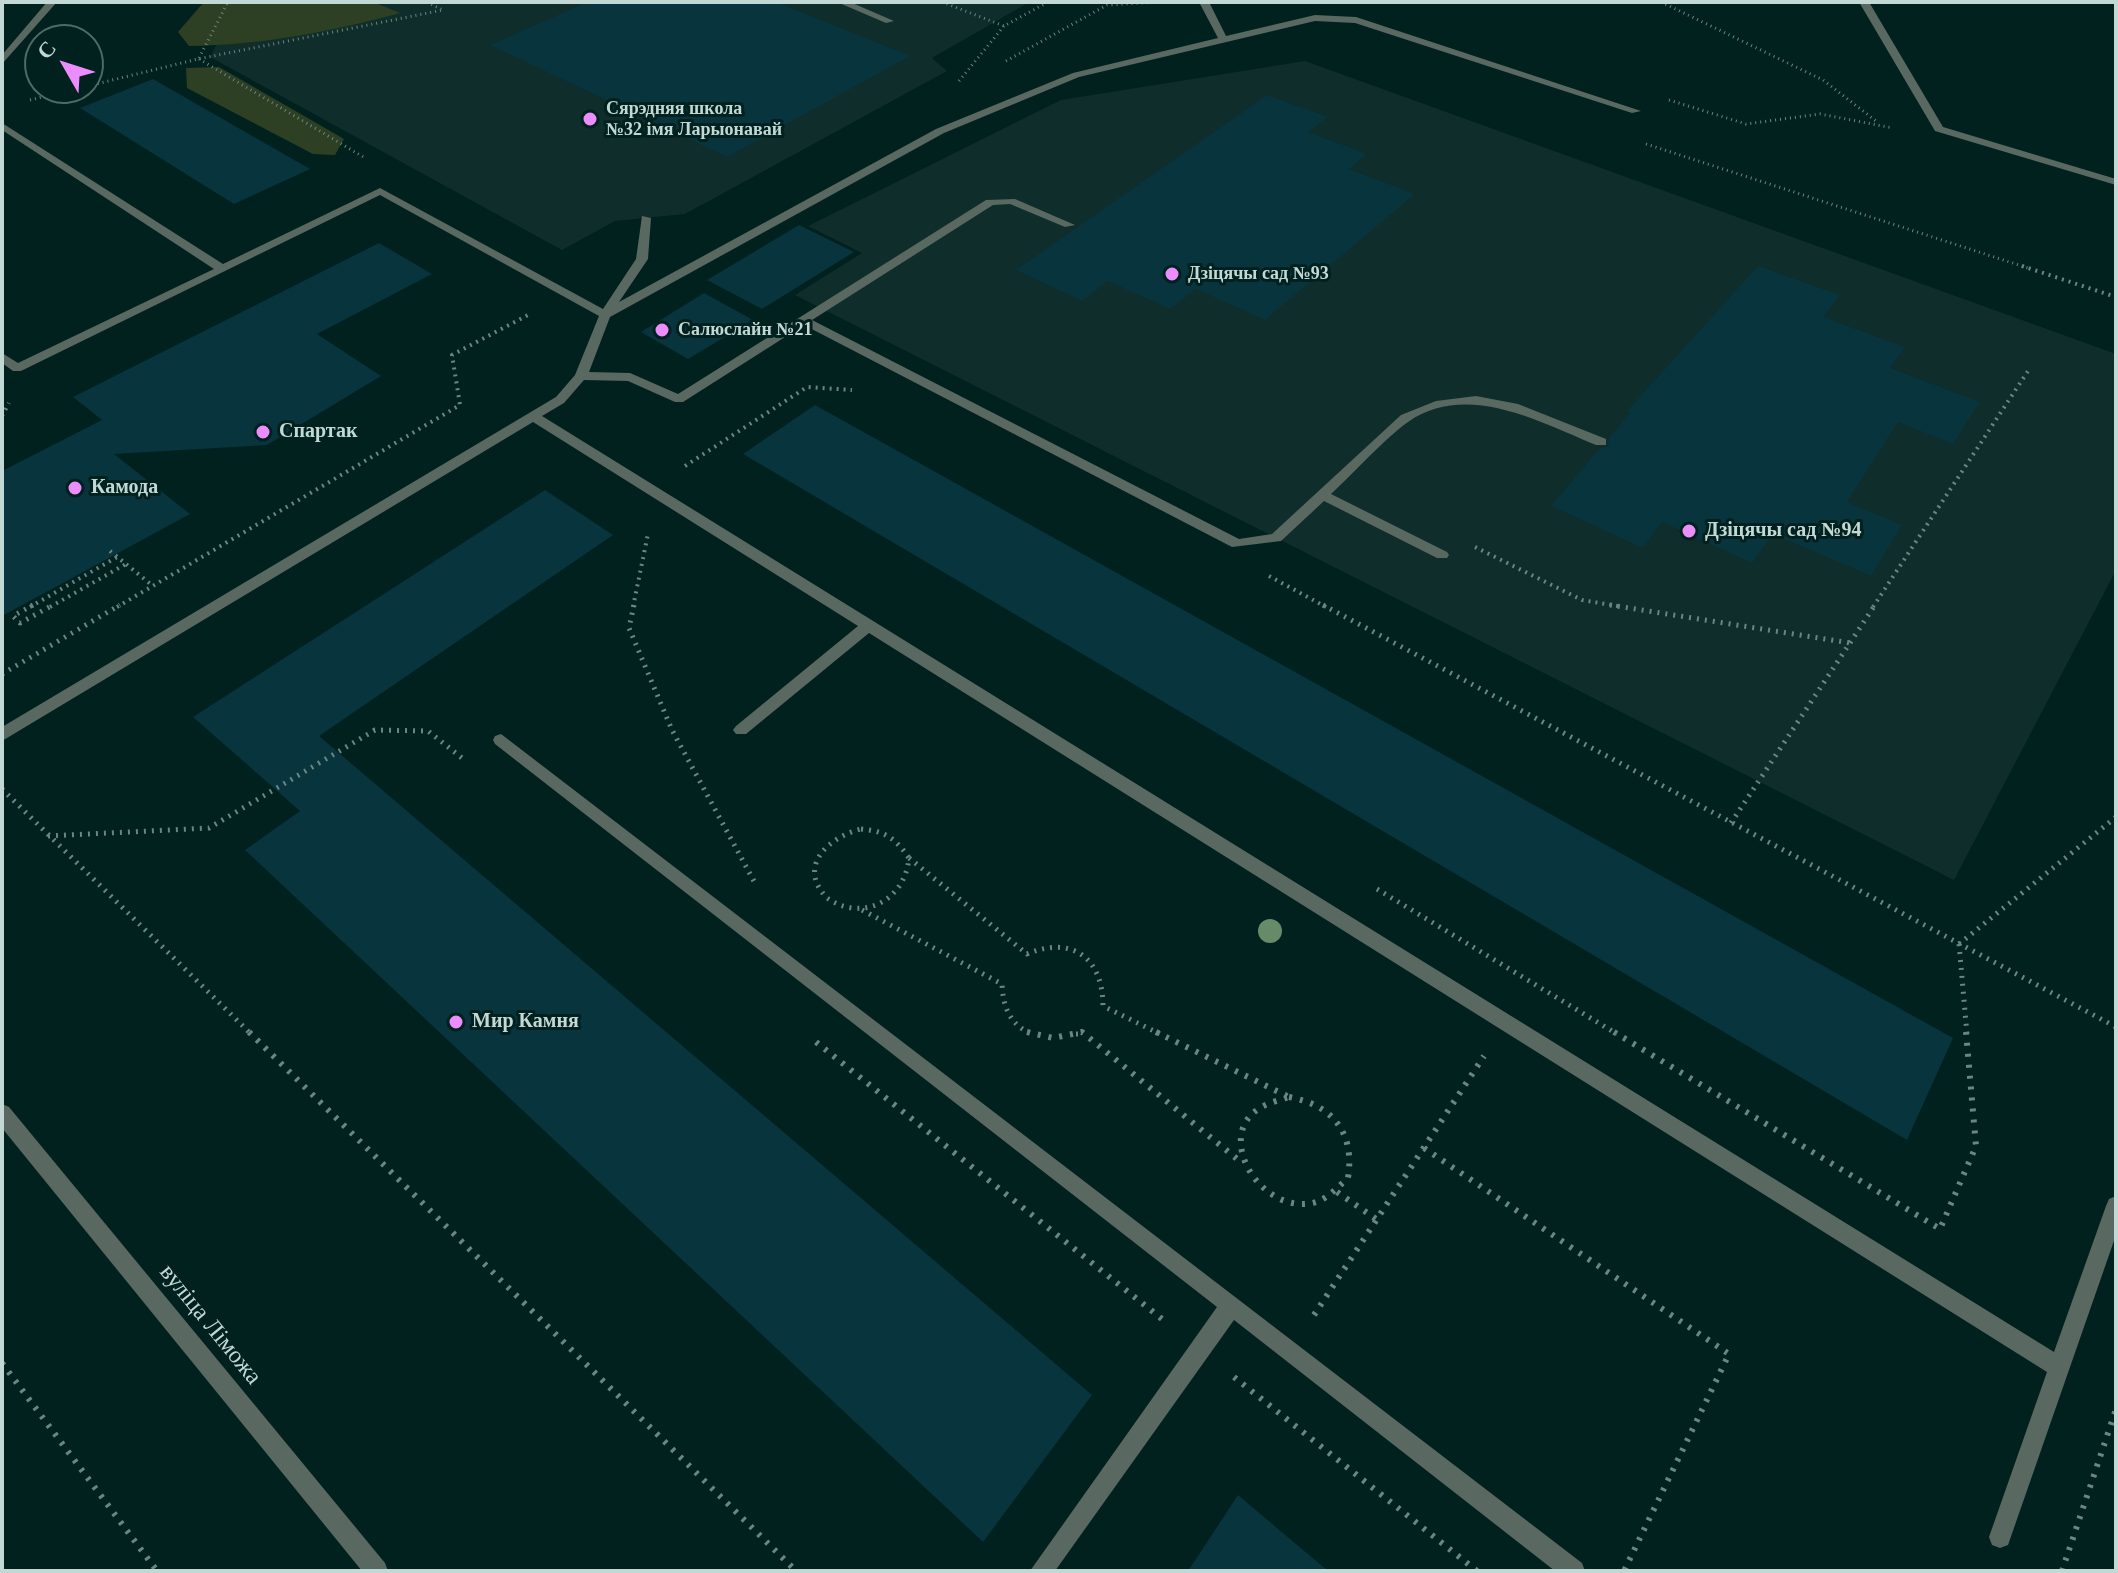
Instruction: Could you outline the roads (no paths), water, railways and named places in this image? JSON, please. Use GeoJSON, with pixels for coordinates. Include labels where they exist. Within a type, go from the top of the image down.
{"type":"FeatureCollection","features":[{"type":"Feature","properties":{"kind":"street"},"geometry":{"type":"LineString","coordinates":[[2,61],[52,2]]}},
{"type":"Feature","properties":{"kind":"street"},"geometry":{"type":"LineString","coordinates":[[842,2],[889,21]]}},
{"type":"Feature","properties":{"kind":"street"},"geometry":{"type":"LineString","coordinates":[[1204,2],[1222,38]]}},
{"type":"Feature","properties":{"kind":"street"},"geometry":{"type":"LineString","coordinates":[[1864,2],[1939,129],[2116,182]]}},
{"type":"Feature","properties":{"kind":"street"},"geometry":{"type":"LineString","coordinates":[[605,315],[940,131],[1076,75],[1315,18],[1356,20],[1636,111]]}},
{"type":"Feature","properties":{"kind":"street"},"geometry":{"type":"LineString","coordinates":[[2,126],[222,269]]}},
{"type":"Feature","properties":{"kind":"street"},"geometry":{"type":"LineString","coordinates":[[2,357],[17,368],[380,191],[605,315]]}},
{"type":"Feature","properties":{"kind":"street"},"geometry":{"type":"LineString","coordinates":[[581,376],[630,377],[679,399],[990,202],[1011,201],[1069,225]]}},
{"type":"Feature","properties":{"kind":"street"},"geometry":{"type":"LineString","coordinates":[[2,735],[560,400],[581,376],[605,315],[642,259],[646,218]]}},
{"type":"Feature","properties":{"kind":"street"},"geometry":{"type":"LineString","coordinates":[[805,321],[1237,544],[1276,538],[1405,418],[1440,404],[1476,400],[1518,408],[1601,442]]}},
{"type":"Feature","properties":{"kind":"street"},"geometry":{"type":"LineString","coordinates":[[534,417],[2059,1367]]}},
{"type":"Feature","properties":{"kind":"street"},"geometry":{"type":"LineString","coordinates":[[1322,495],[1442,555]]}},
{"type":"Feature","properties":{"kind":"street"},"geometry":{"type":"LineString","coordinates":[[741,730],[868,625]]}},
{"type":"Feature","properties":{"kind":"street"},"geometry":{"type":"LineString","coordinates":[[501,740],[1574,1571]]}},
{"type":"Feature","properties":{"kind":"street","name":"вуліца Ліможа"},"geometry":{"type":"LineString","coordinates":[[2,1113],[377,1571]]}},
{"type":"Feature","properties":{"kind":"street"},"geometry":{"type":"LineString","coordinates":[[2000,1537],[2116,1206]]}},
{"type":"Feature","properties":{"kind":"street"},"geometry":{"type":"LineString","coordinates":[[1041,1571],[1231,1306]]}},
{"type":"Feature","properties":{"kind":"place","name":"Сярэдняя школа №32 імя Ларыонавай"},"geometry":{"type":"Point","coordinates":[590,119]}},
{"type":"Feature","properties":{"kind":"place","name":"Дзіцячы сад №93"},"geometry":{"type":"Point","coordinates":[1172,274]}},
{"type":"Feature","properties":{"kind":"place","name":"Салюслайн №21"},"geometry":{"type":"Point","coordinates":[662,330]}},
{"type":"Feature","properties":{"kind":"place","name":"Спартак"},"geometry":{"type":"Point","coordinates":[263,432]}},
{"type":"Feature","properties":{"kind":"place","name":"Камода"},"geometry":{"type":"Point","coordinates":[75,488]}},
{"type":"Feature","properties":{"kind":"place","name":"Дзіцячы сад №94"},"geometry":{"type":"Point","coordinates":[1689,531]}},
{"type":"Feature","properties":{"kind":"place","name":"Мир Камня"},"geometry":{"type":"Point","coordinates":[456,1022]}}]}
